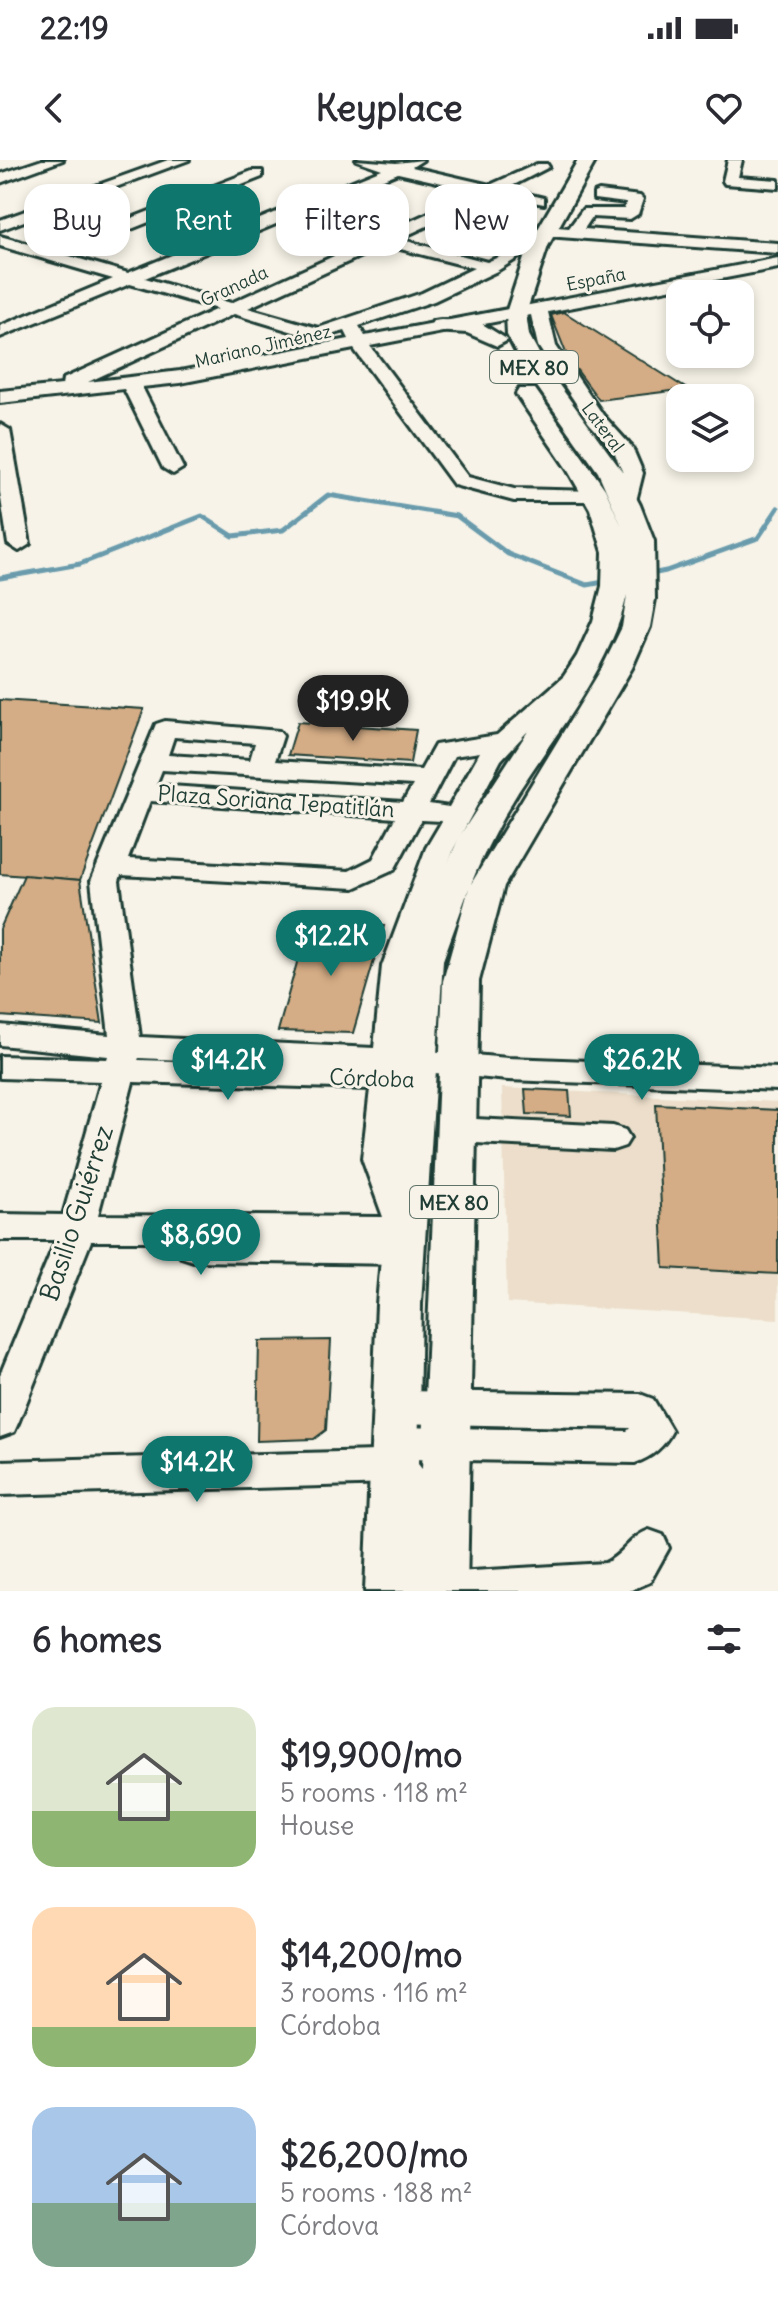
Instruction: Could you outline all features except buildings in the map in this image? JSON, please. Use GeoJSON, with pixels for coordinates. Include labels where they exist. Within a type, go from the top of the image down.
{"type":"FeatureCollection","features":[{"type":"Feature","properties":{"kind":"main road","name":"MEX 80"},"geometry":{"type":"LineString","coordinates":[[505,314],[524,282],[546,231],[562,178]]}},
{"type":"Feature","properties":{"kind":"main road","name":"MEX 80"},"geometry":{"type":"LineString","coordinates":[[537,218],[562,178]]}},
{"type":"Feature","properties":{"kind":"main road","name":"MEX 80"},"geometry":{"type":"LineString","coordinates":[[420,1070],[461,981],[487,886],[617,668],[636,627],[629,582],[605,511],[511,370],[497,340],[505,314],[513,256]]}},
{"type":"Feature","properties":{"kind":"main road","name":"MEX 80"},"geometry":{"type":"LineString","coordinates":[[390,1591],[399,1304],[420,1070],[425,960],[443,907],[485,820],[607,626],[629,582],[641,541],[610,471],[525,353],[505,314]]}},
{"type":"Feature","properties":{"kind":"main road"},"geometry":{"type":"LineString","coordinates":[[441,326],[471,327],[497,340]]}},
{"type":"Feature","properties":{"kind":"main road","name":"MEX 80"},"geometry":{"type":"LineString","coordinates":[[420,1070],[456,1130],[442,1591]]}},
{"type":"Feature","properties":{"kind":"main road"},"geometry":{"type":"LineString","coordinates":[[399,1304],[411,1321],[419,1364],[448,1409]]}},
{"type":"Feature","properties":{"kind":"main road"},"geometry":{"type":"LineString","coordinates":[[393,1439],[414,1495],[432,1591]]}},
{"type":"Feature","properties":{"kind":"street"},"geometry":{"type":"LineString","coordinates":[[0,179],[56,160]]}},
{"type":"Feature","properties":{"kind":"street"},"geometry":{"type":"LineString","coordinates":[[0,225],[182,160]]}},
{"type":"Feature","properties":{"kind":"street"},"geometry":{"type":"LineString","coordinates":[[363,160],[463,184]]}},
{"type":"Feature","properties":{"kind":"street"},"geometry":{"type":"LineString","coordinates":[[361,184],[416,160]]}},
{"type":"Feature","properties":{"kind":"street"},"geometry":{"type":"LineString","coordinates":[[735,160],[730,181],[778,184]]}},
{"type":"Feature","properties":{"kind":"street"},"geometry":{"type":"LineString","coordinates":[[130,224],[257,174]]}},
{"type":"Feature","properties":{"kind":"street"},"geometry":{"type":"LineString","coordinates":[[526,184],[562,178],[601,193],[573,233]]}},
{"type":"Feature","properties":{"kind":"street"},"geometry":{"type":"LineString","coordinates":[[562,178],[588,212],[630,214],[635,199],[599,196]]}},
{"type":"Feature","properties":{"kind":"street","name":"Granada"},"geometry":{"type":"LineString","coordinates":[[526,184],[562,178]]}},
{"type":"Feature","properties":{"kind":"street"},"geometry":{"type":"LineString","coordinates":[[0,332],[276,219]]}},
{"type":"Feature","properties":{"kind":"street"},"geometry":{"type":"LineString","coordinates":[[546,231],[778,248]]}},
{"type":"Feature","properties":{"kind":"street"},"geometry":{"type":"LineString","coordinates":[[0,241],[24,248]]}},
{"type":"Feature","properties":{"kind":"street"},"geometry":{"type":"LineString","coordinates":[[409,246],[491,268]]}},
{"type":"Feature","properties":{"kind":"street"},"geometry":{"type":"LineString","coordinates":[[50,256],[359,343]]}},
{"type":"Feature","properties":{"kind":"street","name":"Granada"},"geometry":{"type":"LineString","coordinates":[[67,386],[347,256]]}},
{"type":"Feature","properties":{"kind":"street","name":"Mariano Jiménez"},"geometry":{"type":"LineString","coordinates":[[0,388],[67,386],[243,353],[319,334],[400,307],[513,256]]}},
{"type":"Feature","properties":{"kind":"street","name":"España"},"geometry":{"type":"LineString","coordinates":[[67,386],[131,384],[505,314],[539,311],[778,263]]}},
{"type":"Feature","properties":{"kind":"street"},"geometry":{"type":"LineString","coordinates":[[400,307],[439,310],[446,316],[441,326]]}},
{"type":"Feature","properties":{"kind":"street","name":"Lateral"},"geometry":{"type":"LineString","coordinates":[[539,311],[547,346],[596,419],[622,447],[633,473],[627,505]]}},
{"type":"Feature","properties":{"kind":"street"},"geometry":{"type":"LineString","coordinates":[[358,322],[353,332],[359,343],[461,481],[514,495],[596,497]]}},
{"type":"Feature","properties":{"kind":"street"},"geometry":{"type":"LineString","coordinates":[[131,384],[173,468]]}},
{"type":"Feature","properties":{"kind":"street"},"geometry":{"type":"LineString","coordinates":[[0,397],[67,386]]}},
{"type":"Feature","properties":{"kind":"street"},"geometry":{"type":"LineString","coordinates":[[0,430],[6,499],[19,544]]}},
{"type":"Feature","properties":{"kind":"street"},"geometry":{"type":"LineString","coordinates":[[420,1070],[397,966],[419,902],[446,837],[490,757],[577,678]]}},
{"type":"Feature","properties":{"kind":"street","name":"Plaza Soriana Tepatitlán"},"geometry":{"type":"LineString","coordinates":[[112,866],[354,880],[384,864],[444,750],[505,741]]}},
{"type":"Feature","properties":{"kind":"street","name":"Plaza Soriana Tepatitlán"},"geometry":{"type":"LineString","coordinates":[[123,1059],[105,881],[154,762],[429,778]]}},
{"type":"Feature","properties":{"kind":"street","name":"Plaza Soriana Tepatitlán"},"geometry":{"type":"LineString","coordinates":[[140,792],[440,813]]}},
{"type":"Feature","properties":{"kind":"street"},"geometry":{"type":"LineString","coordinates":[[419,902],[425,960]]}},
{"type":"Feature","properties":{"kind":"street","name":"Córdoba"},"geometry":{"type":"LineString","coordinates":[[0,1035],[123,1059]]}},
{"type":"Feature","properties":{"kind":"street","name":"Córdoba"},"geometry":{"type":"LineString","coordinates":[[0,1067],[123,1059],[778,1079]]}},
{"type":"Feature","properties":{"kind":"street","name":"Basilio Guiérrez"},"geometry":{"type":"LineString","coordinates":[[0,1421],[74,1237],[123,1059]]}},
{"type":"Feature","properties":{"kind":"street"},"geometry":{"type":"LineString","coordinates":[[456,1130],[613,1138]]}},
{"type":"Feature","properties":{"kind":"street"},"geometry":{"type":"LineString","coordinates":[[0,1227],[74,1237]]}},
{"type":"Feature","properties":{"kind":"street"},"geometry":{"type":"LineString","coordinates":[[0,1245],[74,1237],[404,1240]]}},
{"type":"Feature","properties":{"kind":"street"},"geometry":{"type":"LineString","coordinates":[[0,1478],[393,1439],[448,1409]]}},
{"type":"Feature","properties":{"kind":"street"},"geometry":{"type":"LineString","coordinates":[[455,1591],[608,1581],[635,1569],[649,1548]]}},
{"type":"Feature","properties":{"kind":"shaded area"},"geometry":{"type":"Polygon","coordinates":[[[502,1088],[778,1102],[778,1319],[507,1303],[502,1088]]]}},
{"type":"Feature","properties":{"kind":"waterway"},"geometry":{"type":"LineString","coordinates":[[0,578],[80,564],[202,516],[233,536],[283,530],[328,495],[457,516],[508,554],[587,585],[610,581]]}},
{"type":"Feature","properties":{"kind":"waterway"},"geometry":{"type":"LineString","coordinates":[[646,575],[666,571],[758,538],[778,508]]}}]}
